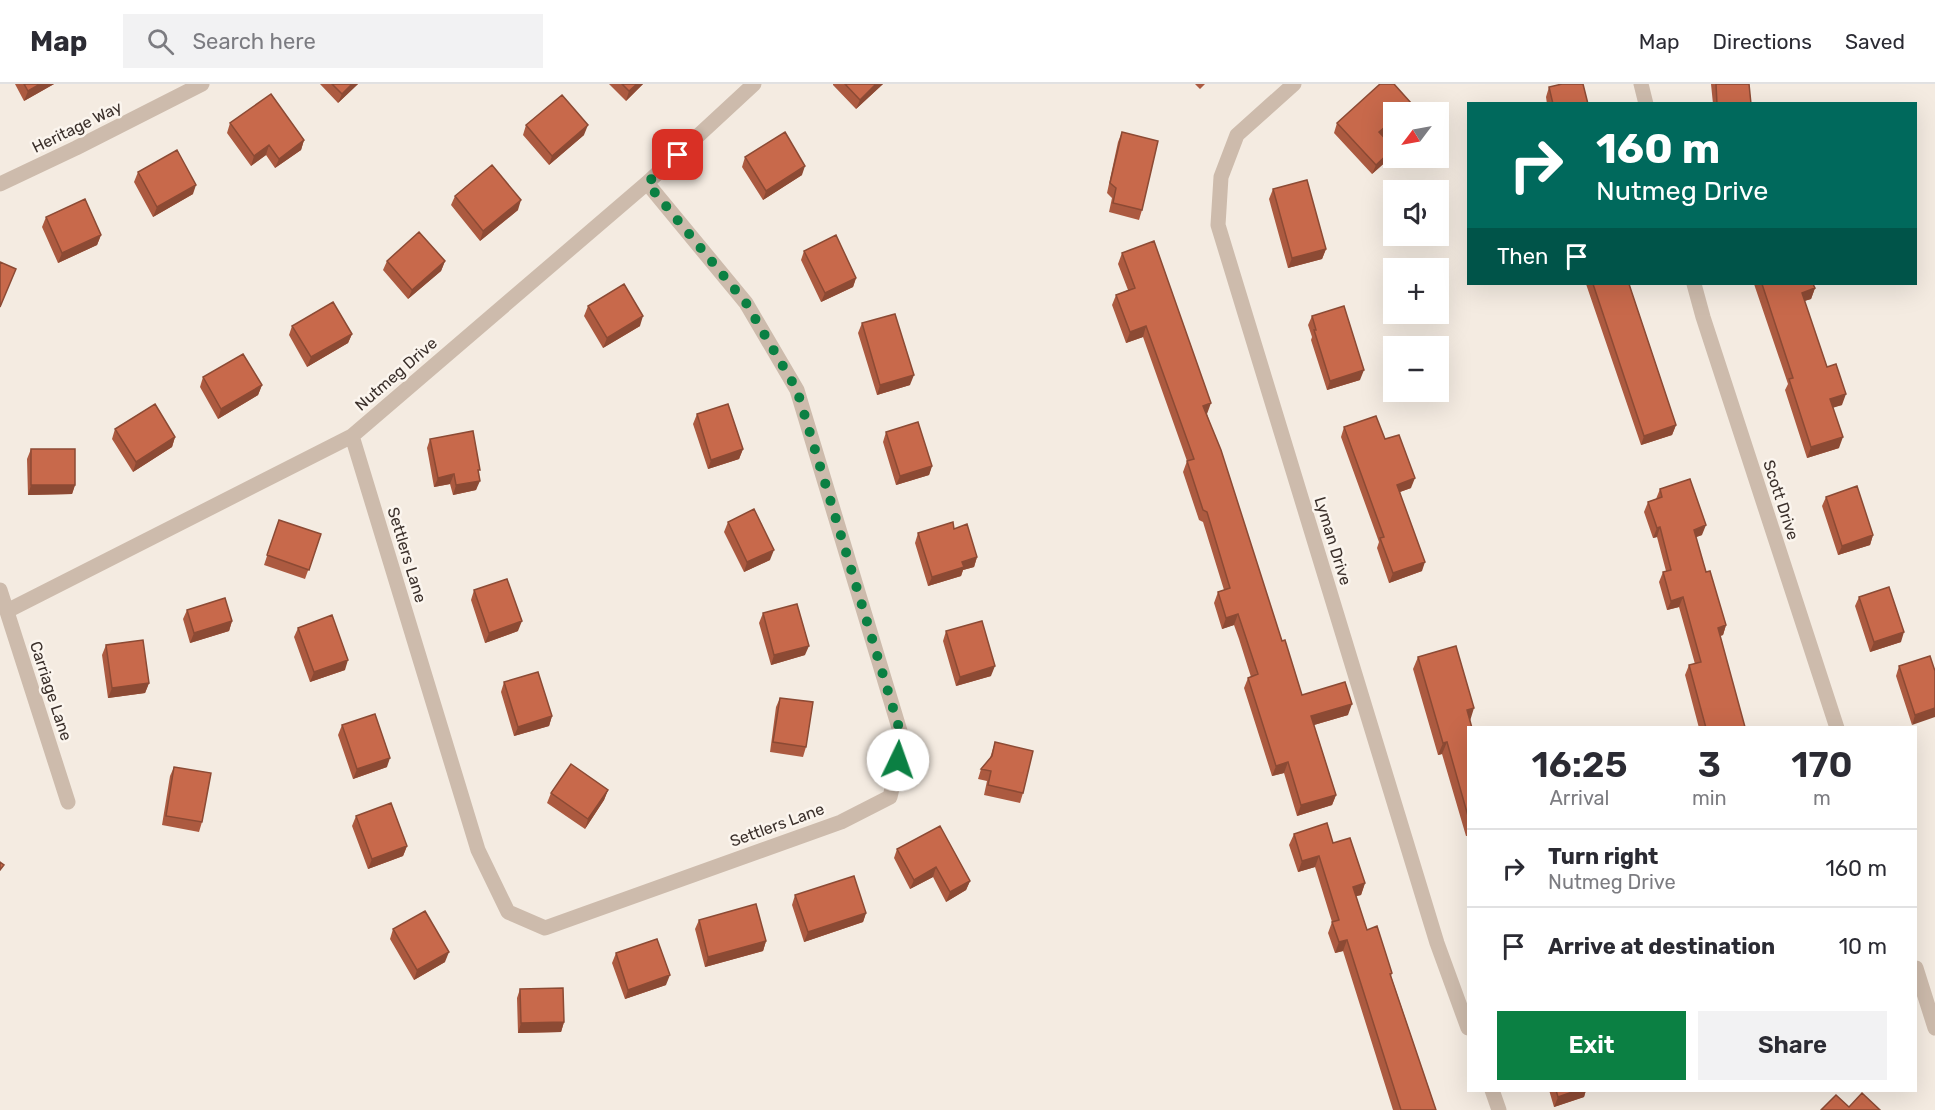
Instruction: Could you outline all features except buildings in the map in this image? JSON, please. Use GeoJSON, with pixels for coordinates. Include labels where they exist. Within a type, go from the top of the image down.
{"type":"FeatureCollection","features":[{"type":"Feature","properties":{"kind":"street","name":"Heritage Way"},"geometry":{"type":"LineString","coordinates":[[0,184],[202,84]]}},
{"type":"Feature","properties":{"kind":"street","name":"Nutmeg Drive"},"geometry":{"type":"LineString","coordinates":[[7,611],[352,436],[647,183],[754,84]]}},
{"type":"Feature","properties":{"kind":"street","name":"Lyman Drive"},"geometry":{"type":"LineString","coordinates":[[1294,84],[1237,135],[1221,177],[1218,225],[1433,932],[1467,1025]]}},
{"type":"Feature","properties":{"kind":"street"},"geometry":{"type":"LineString","coordinates":[[1641,84],[1646,102]]}},
{"type":"Feature","properties":{"kind":"street","name":"Settlers Lane"},"geometry":{"type":"LineString","coordinates":[[352,436],[478,850],[508,912],[545,928],[841,822],[890,797],[903,741],[797,390],[746,303],[647,183]]}},
{"type":"Feature","properties":{"kind":"street","name":"Scott Drive"},"geometry":{"type":"LineString","coordinates":[[1694,285],[1702,317],[1836,726]]}},
{"type":"Feature","properties":{"kind":"street","name":"Carriage Lane"},"geometry":{"type":"LineString","coordinates":[[0,590],[68,802]]}},
{"type":"Feature","properties":{"kind":"street"},"geometry":{"type":"LineString","coordinates":[[1917,971],[1935,1028]]}},
{"type":"Feature","properties":{"kind":"street"},"geometry":{"type":"LineString","coordinates":[[1493,1092],[1499,1110]]}},
{"type":"Feature","properties":{"kind":"route"},"geometry":{"type":"LineString","coordinates":[[678,155],[647,183],[746,303],[797,390],[903,741],[898,760]]}}]}
